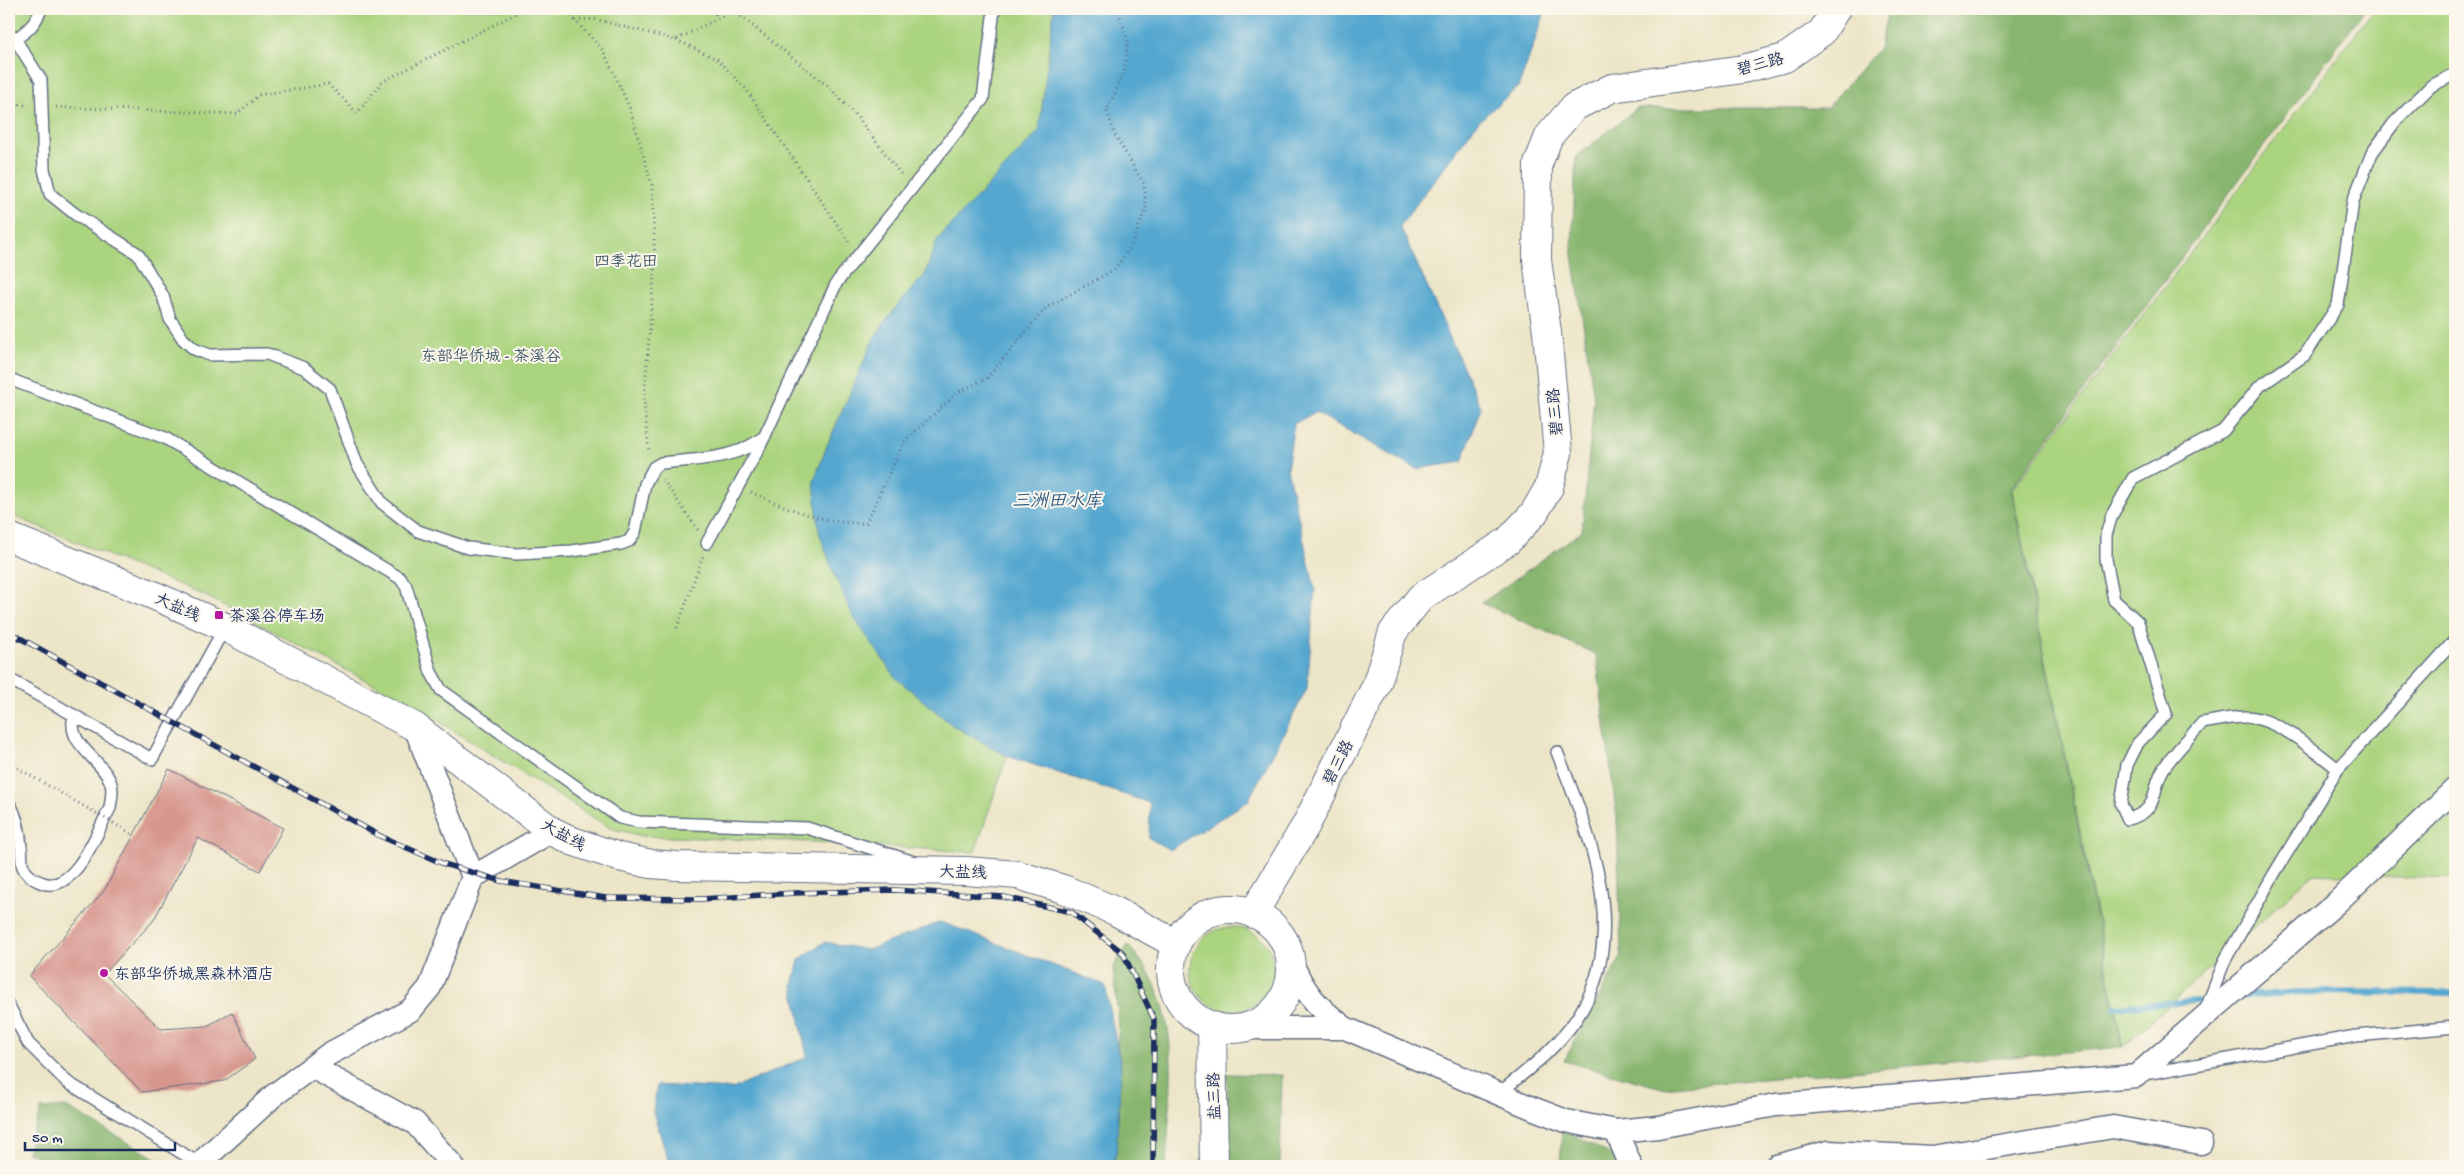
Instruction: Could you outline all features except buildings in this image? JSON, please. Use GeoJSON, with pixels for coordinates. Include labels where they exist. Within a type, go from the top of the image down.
{"type":"FeatureCollection","features":[{"type":"Feature","properties":{"kind":"main road","name":"碧三路"},"geometry":{"type":"LineString","coordinates":[[1253,914],[1306,825],[1376,686],[1393,632],[1421,597],[1508,541],[1534,514],[1549,487],[1558,453],[1547,332],[1537,260],[1538,164],[1549,136],[1574,107],[1612,88],[1743,69],[1785,58],[1822,32],[1836,9]]}},
{"type":"Feature","properties":{"kind":"main road","name":"大盐线"},"geometry":{"type":"LineString","coordinates":[[9,537],[153,595],[225,627],[415,727],[552,831],[595,851],[651,864],[994,872],[1040,880],[1115,911],[1176,944]]}},
{"type":"Feature","properties":{"kind":"main road"},"geometry":{"type":"LineString","coordinates":[[1224,910],[1239,910],[1253,914],[1266,921],[1277,931],[1286,944],[1290,958],[1291,973],[1288,988],[1282,1001],[1272,1014],[1259,1022],[1244,1028],[1212,1027],[1188,1012],[1176,993],[1170,972],[1171,958],[1176,944],[1184,931],[1195,921],[1209,914],[1224,910]]}},
{"type":"Feature","properties":{"kind":"main road","name":"盐三路"},"geometry":{"type":"LineString","coordinates":[[1212,1027],[1214,1166]]}},
{"type":"Feature","properties":{"kind":"street"},"geometry":{"type":"LineString","coordinates":[[415,727],[473,877]]}},
{"type":"Feature","properties":{"kind":"street"},"geometry":{"type":"LineString","coordinates":[[1290,958],[1307,994],[1323,1012],[1345,1028],[1566,1121],[1616,1131],[1658,1127],[1776,1105],[2136,1076],[2334,904],[2455,789]]}},
{"type":"Feature","properties":{"kind":"street"},"geometry":{"type":"LineString","coordinates":[[197,1165],[273,1096],[328,1054],[411,1010],[430,987],[473,877],[552,831]]}},
{"type":"Feature","properties":{"kind":"street"},"geometry":{"type":"LineString","coordinates":[[1244,1028],[1345,1028]]}},
{"type":"Feature","properties":{"kind":"street"},"geometry":{"type":"LineString","coordinates":[[312,1067],[415,1123],[453,1166]]}},
{"type":"Feature","properties":{"kind":"street"},"geometry":{"type":"LineString","coordinates":[[1776,1166],[1828,1152],[1933,1157],[2113,1127],[2201,1143]]}},
{"type":"Feature","properties":{"kind":"street"},"geometry":{"type":"LineString","coordinates":[[1616,1131],[1631,1166]]}},
{"type":"Feature","properties":{"kind":"lane"},"geometry":{"type":"LineString","coordinates":[[41,9],[37,19],[28,30],[15,39],[41,80],[44,168],[50,194],[75,214],[138,254],[163,296],[170,319],[183,338],[194,349],[209,355],[267,354],[304,368],[330,389],[362,472],[382,502],[418,531],[468,548],[516,554],[572,551],[621,544],[629,541],[635,532],[645,484],[654,467],[661,463],[733,453],[754,445],[765,436]]}},
{"type":"Feature","properties":{"kind":"lane"},"geometry":{"type":"LineString","coordinates":[[707,543],[765,436],[837,282],[983,99],[994,9]]}},
{"type":"Feature","properties":{"kind":"lane"},"geometry":{"type":"LineString","coordinates":[[2338,769],[2302,740],[2280,727],[2246,717],[2202,723],[2164,767],[2152,805],[2140,816],[2128,819],[2121,804],[2128,765],[2138,743],[2166,714],[2138,622],[2114,600],[2108,576],[2106,535],[2112,515],[2133,478],[2223,431],[2260,386],[2305,355],[2338,305],[2353,201],[2372,153],[2394,123],[2431,86],[2455,74]]}},
{"type":"Feature","properties":{"kind":"lane"},"geometry":{"type":"LineString","coordinates":[[9,379],[165,438],[400,578],[406,586],[431,672],[441,690],[620,818],[639,822],[807,828],[941,870]]}},
{"type":"Feature","properties":{"kind":"lane"},"geometry":{"type":"LineString","coordinates":[[9,678],[152,760],[225,627]]}},
{"type":"Feature","properties":{"kind":"lane"},"geometry":{"type":"LineString","coordinates":[[2201,1020],[2225,960],[2274,874],[2338,769],[2455,640]]}},
{"type":"Feature","properties":{"kind":"lane"},"geometry":{"type":"LineString","coordinates":[[9,803],[18,825],[23,865],[27,874],[47,885],[62,882],[73,875],[110,808],[112,796],[111,782],[101,766],[78,742],[72,731],[74,715]]}},
{"type":"Feature","properties":{"kind":"lane"},"geometry":{"type":"LineString","coordinates":[[1498,1094],[1524,1073],[1569,1029],[1584,1008],[1595,982],[1602,949],[1603,912],[1594,851],[1586,825],[1557,752]]}},
{"type":"Feature","properties":{"kind":"lane"},"geometry":{"type":"LineString","coordinates":[[9,1006],[28,1043],[66,1082],[197,1165]]}},
{"type":"Feature","properties":{"kind":"lane"},"geometry":{"type":"LineString","coordinates":[[2136,1076],[2356,1036],[2455,1027]]}},
{"type":"Feature","properties":{"kind":"path"},"geometry":{"type":"LineString","coordinates":[[42,106],[237,114],[258,96],[328,84],[357,113],[382,82],[525,9]]}},
{"type":"Feature","properties":{"kind":"path"},"geometry":{"type":"LineString","coordinates":[[558,9],[567,12],[603,50],[629,106],[652,186],[655,262],[644,400],[649,457],[707,543],[677,628]]}},
{"type":"Feature","properties":{"kind":"path"},"geometry":{"type":"LineString","coordinates":[[715,9],[716,18]]}},
{"type":"Feature","properties":{"kind":"path"},"geometry":{"type":"LineString","coordinates":[[676,40],[734,9],[828,86],[858,118],[912,188]]}},
{"type":"Feature","properties":{"kind":"path"},"geometry":{"type":"LineString","coordinates":[[739,486],[779,506],[846,524],[866,523],[904,442],[957,393],[987,378],[1046,308],[1115,270],[1131,246],[1146,209],[1144,184],[1115,135],[1107,111],[1124,71],[1128,41],[1118,9]]}},
{"type":"Feature","properties":{"kind":"path"},"geometry":{"type":"LineString","coordinates":[[574,20],[594,19],[676,40],[717,59],[746,89],[858,255]]}},
{"type":"Feature","properties":{"kind":"path"},"geometry":{"type":"LineString","coordinates":[[9,763],[134,834]]}},
{"type":"Feature","properties":{"kind":"green space","name":"东部华侨城 - 茶溪谷"},"geometry":{"type":"Polygon","coordinates":[[[9,9],[1054,9],[1040,131],[937,240],[925,275],[897,306],[875,336],[827,446],[814,481],[952,725],[1007,756],[975,852],[812,842],[642,836],[610,828],[409,703],[204,595],[9,514],[9,9]]]}},
{"type":"Feature","properties":{"kind":"green space"},"geometry":{"type":"Polygon","coordinates":[[[1888,9],[2365,9],[2011,489],[2122,1047],[1662,1088],[1564,1061],[1621,957],[1617,819],[1596,654],[1482,603],[1582,531],[1594,398],[1572,248],[1576,157],[1637,108],[1827,108],[1880,47],[1888,9]]]}},
{"type":"Feature","properties":{"kind":"green space"},"geometry":{"type":"Polygon","coordinates":[[[2374,9],[2455,9],[2455,879],[2312,874],[2123,1047],[2012,490],[2374,9]]]}},
{"type":"Feature","properties":{"kind":"green space"},"geometry":{"type":"Polygon","coordinates":[[[1232,927],[1255,934],[1267,946],[1274,969],[1267,992],[1255,1004],[1232,1011],[1209,1004],[1197,992],[1190,969],[1197,946],[1209,934],[1232,927]]]}},
{"type":"Feature","properties":{"kind":"green space"},"geometry":{"type":"Polygon","coordinates":[[[1128,945],[1149,973],[1159,995],[1166,1018],[1170,1043],[1171,1092],[1166,1166],[1100,1166],[1110,1132],[1119,1024],[1113,968],[1128,945]]]}},
{"type":"Feature","properties":{"kind":"green space"},"geometry":{"type":"Polygon","coordinates":[[[1227,1074],[1282,1075],[1280,1166],[1230,1166],[1227,1074]]]}},
{"type":"Feature","properties":{"kind":"green space"},"geometry":{"type":"Polygon","coordinates":[[[66,1107],[169,1166],[60,1166],[27,1152],[41,1109],[66,1107]]]}},
{"type":"Feature","properties":{"kind":"green space"},"geometry":{"type":"Polygon","coordinates":[[[1562,1129],[1621,1160],[1621,1166],[1560,1166],[1562,1129]]]}},
{"type":"Feature","properties":{"kind":"water","name":"三洲田水库"},"geometry":{"type":"Polygon","coordinates":[[[1054,9],[1546,9],[1519,86],[1479,121],[1400,226],[1481,407],[1462,462],[1416,469],[1315,412],[1294,424],[1287,469],[1315,589],[1307,689],[1248,801],[1170,850],[1149,838],[1150,803],[1007,756],[952,725],[896,678],[854,618],[834,574],[819,532],[814,481],[827,446],[875,336],[897,306],[925,275],[937,240],[1039,131],[1054,9]]]}},
{"type":"Feature","properties":{"kind":"water"},"geometry":{"type":"Polygon","coordinates":[[[941,922],[1105,985],[1121,1067],[1116,1154],[1112,1166],[670,1166],[653,1112],[657,1085],[732,1089],[807,1057],[793,986],[799,960],[824,942],[868,950],[941,922]]]}},
{"type":"Feature","properties":{"kind":"waterway"},"geometry":{"type":"LineString","coordinates":[[2238,997],[2299,992],[2455,993]]}},
{"type":"Feature","properties":{"kind":"waterway"},"geometry":{"type":"LineString","coordinates":[[2115,1007],[2197,1001]]}},
{"type":"Feature","properties":{"kind":"railway"},"geometry":{"type":"LineString","coordinates":[[9,632],[380,836],[444,864],[501,881],[606,898],[701,899],[794,893],[895,890],[1004,897],[1071,912],[1123,953],[1154,1019],[1153,1166]]}},
{"type":"Feature","properties":{"kind":"place","name":"茶溪谷停车场"},"geometry":{"type":"Point","coordinates":[219,615]}},
{"type":"Feature","properties":{"kind":"place","name":"东部华侨城黑森林酒店"},"geometry":{"type":"Point","coordinates":[104,973]}},
{"type":"Feature","properties":{"kind":"park label","name":"四季花田"},"geometry":{"type":"Point","coordinates":[626,260]}}]}
